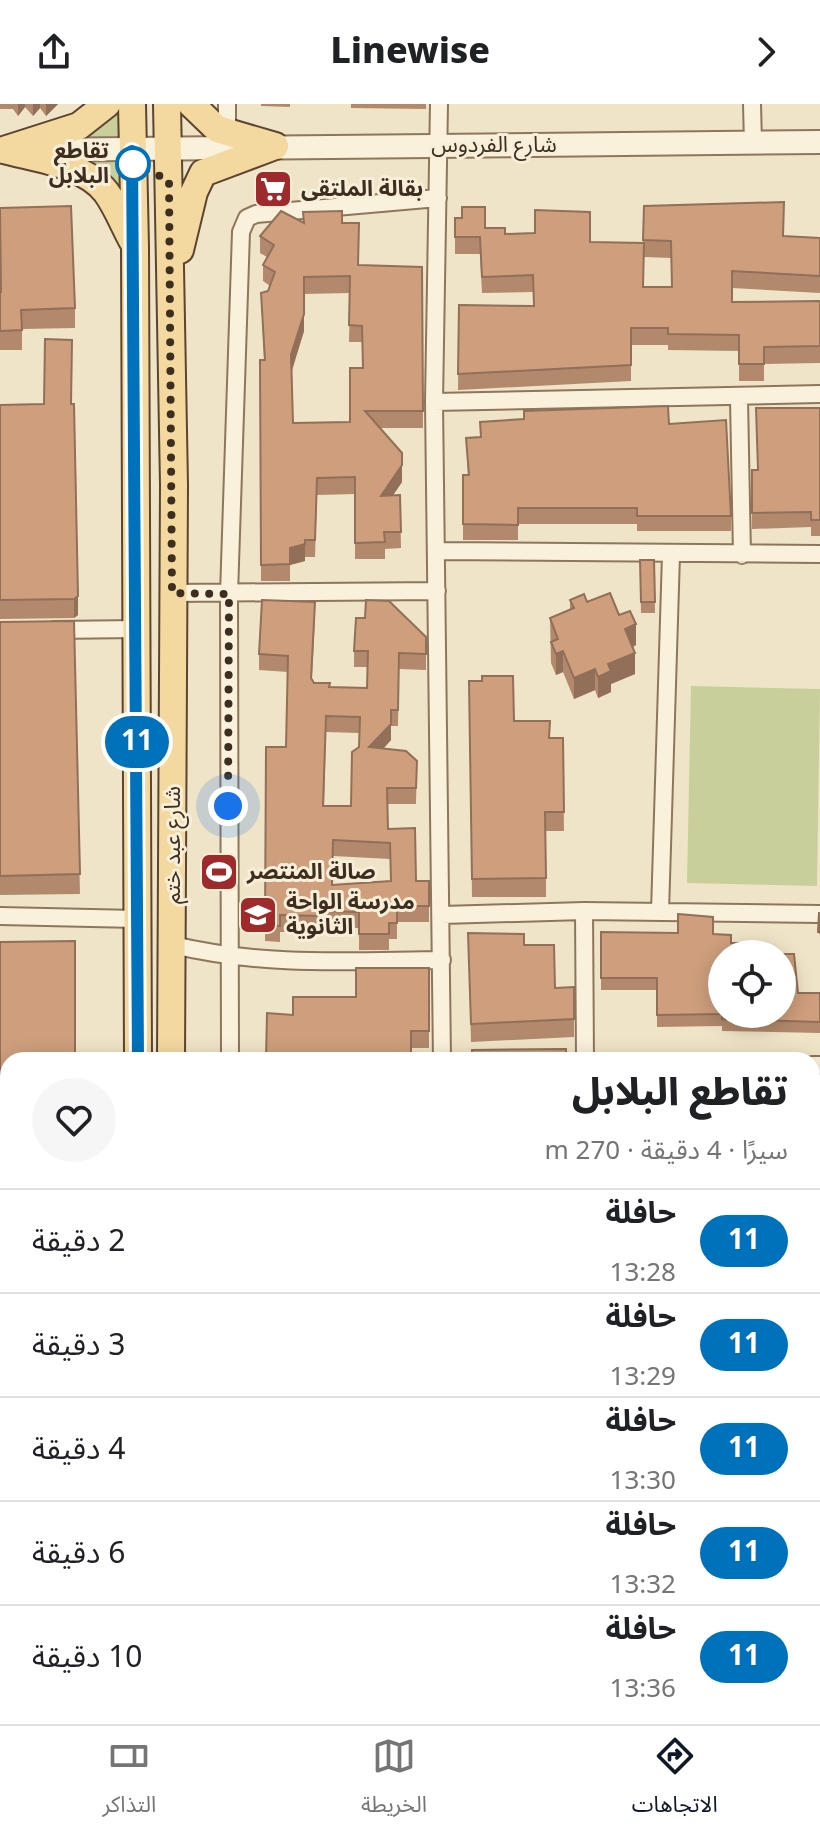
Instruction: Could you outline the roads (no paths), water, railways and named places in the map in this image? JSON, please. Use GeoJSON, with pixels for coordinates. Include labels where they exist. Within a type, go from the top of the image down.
{"type":"FeatureCollection","features":[{"type":"Feature","properties":{"kind":"main road"},"geometry":{"type":"LineString","coordinates":[[2,150],[79,126],[107,104]]}},
{"type":"Feature","properties":{"kind":"main road","name":"شارع عبد ختم"},"geometry":{"type":"LineString","coordinates":[[132,104],[138,1052]]}},
{"type":"Feature","properties":{"kind":"main road","name":"شارع عبد ختم"},"geometry":{"type":"LineString","coordinates":[[167,104],[171,301],[171,1052]]}},
{"type":"Feature","properties":{"kind":"main road"},"geometry":{"type":"LineString","coordinates":[[191,104],[210,124],[227,134],[275,146]]}},
{"type":"Feature","properties":{"kind":"main road"},"geometry":{"type":"LineString","coordinates":[[171,301],[184,228],[203,173],[275,146]]}},
{"type":"Feature","properties":{"kind":"main road"},"geometry":{"type":"LineString","coordinates":[[2,150],[78,172],[93,180],[105,192],[135,247]]}},
{"type":"Feature","properties":{"kind":"street"},"geometry":{"type":"LineString","coordinates":[[227,104],[227,134]]}},
{"type":"Feature","properties":{"kind":"street"},"geometry":{"type":"LineString","coordinates":[[439,104],[434,402],[442,1052]]}},
{"type":"Feature","properties":{"kind":"street"},"geometry":{"type":"LineString","coordinates":[[752,104],[753,143]]}},
{"type":"Feature","properties":{"kind":"street","name":"شارع الفردوس"},"geometry":{"type":"LineString","coordinates":[[2,150],[820,142]]}},
{"type":"Feature","properties":{"kind":"street"},"geometry":{"type":"LineString","coordinates":[[230,1052],[229,594],[241,232],[247,218],[256,214],[438,198]]}},
{"type":"Feature","properties":{"kind":"street"},"geometry":{"type":"LineString","coordinates":[[434,402],[739,399],[820,394]]}},
{"type":"Feature","properties":{"kind":"street"},"geometry":{"type":"LineString","coordinates":[[739,399],[742,555]]}},
{"type":"Feature","properties":{"kind":"street"},"geometry":{"type":"LineString","coordinates":[[436,551],[820,554]]}},
{"type":"Feature","properties":{"kind":"street"},"geometry":{"type":"LineString","coordinates":[[660,912],[671,555]]}},
{"type":"Feature","properties":{"kind":"street"},"geometry":{"type":"LineString","coordinates":[[172,593],[437,591]]}},
{"type":"Feature","properties":{"kind":"street"},"geometry":{"type":"LineString","coordinates":[[30,630],[137,629]]}},
{"type":"Feature","properties":{"kind":"street"},"geometry":{"type":"LineString","coordinates":[[442,915],[584,911],[820,914]]}},
{"type":"Feature","properties":{"kind":"street"},"geometry":{"type":"LineString","coordinates":[[584,911],[585,1052]]}},
{"type":"Feature","properties":{"kind":"street"},"geometry":{"type":"LineString","coordinates":[[0,916],[137,919]]}},
{"type":"Feature","properties":{"kind":"street"},"geometry":{"type":"LineString","coordinates":[[173,945],[228,958],[295,962],[442,960]]}},
{"type":"Feature","properties":{"kind":"place","name":"تقاطع البلابل"},"geometry":{"type":"Point","coordinates":[133,164]}},
{"type":"Feature","properties":{"kind":"place","name":"بقالة الملتقى"},"geometry":{"type":"Point","coordinates":[273,189]}},
{"type":"Feature","properties":{"kind":"place","name":"صالة المنتصر"},"geometry":{"type":"Point","coordinates":[219,872]}},
{"type":"Feature","properties":{"kind":"place","name":"مدرسة الواحة الثانوية"},"geometry":{"type":"Point","coordinates":[258,915]}}]}
